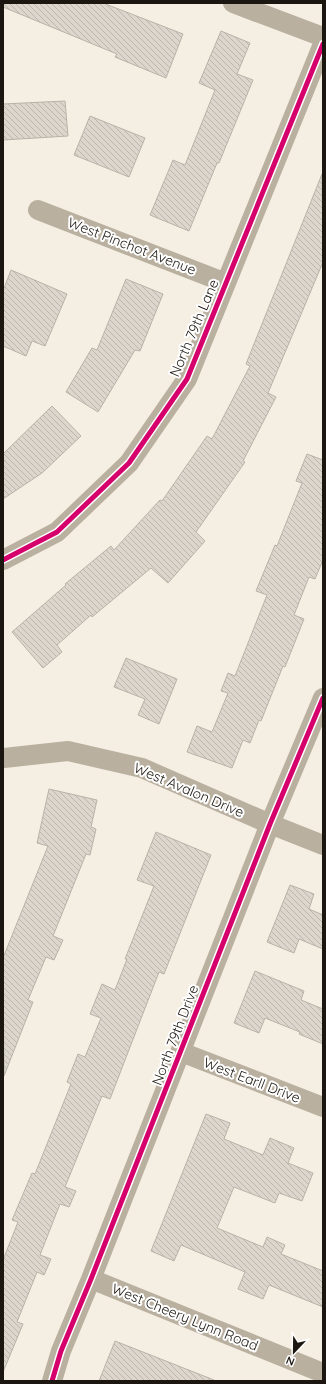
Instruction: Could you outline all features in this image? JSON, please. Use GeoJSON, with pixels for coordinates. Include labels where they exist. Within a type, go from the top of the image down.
{"type":"FeatureCollection","features":[{"type":"Feature","properties":{"kind":"street"},"geometry":{"type":"LineString","coordinates":[[233,3],[323,36]]}},
{"type":"Feature","properties":{"kind":"street","name":"North 79th Lane"},"geometry":{"type":"LineString","coordinates":[[3,560],[56,532],[129,463],[187,379],[323,44]]}},
{"type":"Feature","properties":{"kind":"street","name":"West Pinchot Avenue"},"geometry":{"type":"LineString","coordinates":[[38,210],[226,283]]}},
{"type":"Feature","properties":{"kind":"street","name":"North 79th Drive"},"geometry":{"type":"LineString","coordinates":[[52,1381],[61,1351],[91,1279],[270,824],[323,698]]}},
{"type":"Feature","properties":{"kind":"street","name":"West Avalon Drive"},"geometry":{"type":"LineString","coordinates":[[3,757],[68,751],[142,768],[270,824],[323,845]]}},
{"type":"Feature","properties":{"kind":"street","name":"West Earll Drive"},"geometry":{"type":"LineString","coordinates":[[181,1052],[323,1108]]}},
{"type":"Feature","properties":{"kind":"street","name":"West Cheery Lynn Road"},"geometry":{"type":"LineString","coordinates":[[91,1279],[323,1373]]}},
{"type":"Feature","properties":{"kind":"building"},"geometry":{"type":"Polygon","coordinates":[[[3,3],[103,3],[183,34],[166,78],[115,57],[117,54],[3,7],[3,3]]]}},
{"type":"Feature","properties":{"kind":"building"},"geometry":{"type":"Polygon","coordinates":[[[221,31],[250,43],[237,74],[253,80],[189,231],[150,215],[173,160],[185,165],[215,90],[199,83],[221,31]]]}},
{"type":"Feature","properties":{"kind":"building"},"geometry":{"type":"Polygon","coordinates":[[[65,101],[68,136],[3,140],[3,104],[65,101]]]}},
{"type":"Feature","properties":{"kind":"building"},"geometry":{"type":"Polygon","coordinates":[[[90,116],[145,138],[129,177],[74,155],[90,116]]]}},
{"type":"Feature","properties":{"kind":"building"},"geometry":{"type":"Polygon","coordinates":[[[322,174],[323,262],[268,393],[276,397],[243,461],[245,462],[196,532],[205,541],[168,583],[151,568],[92,617],[91,615],[57,645],[62,652],[43,668],[12,632],[66,585],[65,584],[111,546],[114,550],[160,500],[162,501],[207,436],[212,439],[250,366],[246,364],[322,174]]]}},
{"type":"Feature","properties":{"kind":"building"},"geometry":{"type":"Polygon","coordinates":[[[11,270],[67,294],[45,346],[32,341],[26,356],[3,346],[3,291],[11,270]]]}},
{"type":"Feature","properties":{"kind":"building"},"geometry":{"type":"Polygon","coordinates":[[[126,279],[163,294],[140,351],[135,350],[98,412],[66,392],[92,348],[97,350],[126,279]]]}},
{"type":"Feature","properties":{"kind":"building"},"geometry":{"type":"Polygon","coordinates":[[[52,406],[81,436],[42,473],[3,499],[3,454],[52,406]]]}},
{"type":"Feature","properties":{"kind":"building"},"geometry":{"type":"Polygon","coordinates":[[[307,454],[323,460],[323,560],[315,579],[309,577],[294,615],[304,619],[285,667],[283,666],[261,721],[259,720],[250,743],[243,740],[232,768],[187,752],[197,726],[212,732],[228,693],[221,691],[228,673],[235,676],[267,595],[256,591],[275,545],[277,546],[302,483],[296,481],[307,454]]]}},
{"type":"Feature","properties":{"kind":"building"},"geometry":{"type":"Polygon","coordinates":[[[126,658],[177,679],[159,724],[138,715],[145,699],[114,687],[126,658]]]}},
{"type":"Feature","properties":{"kind":"building"},"geometry":{"type":"Polygon","coordinates":[[[49,789],[97,800],[91,827],[96,829],[90,855],[86,854],[53,936],[63,940],[54,960],[46,957],[28,1000],[33,1002],[4,1076],[3,958],[48,846],[37,843],[49,789]]]}},
{"type":"Feature","properties":{"kind":"building"},"geometry":{"type":"Polygon","coordinates":[[[156,832],[211,855],[164,974],[159,972],[110,1099],[102,1096],[65,1187],[76,1191],[69,1207],[60,1204],[40,1255],[51,1259],[44,1275],[37,1272],[17,1322],[23,1324],[3,1372],[3,1260],[18,1222],[12,1220],[32,1173],[35,1174],[71,1084],[67,1082],[78,1054],[85,1057],[101,1018],[90,1014],[102,984],[115,990],[127,959],[125,959],[154,886],[137,880],[156,832]]]}},
{"type":"Feature","properties":{"kind":"building"},"geometry":{"type":"Polygon","coordinates":[[[290,885],[314,894],[309,909],[323,915],[323,949],[299,939],[294,953],[267,942],[290,885]]]}},
{"type":"Feature","properties":{"kind":"building"},"geometry":{"type":"Polygon","coordinates":[[[255,971],[304,991],[301,1000],[323,1009],[323,1044],[299,1034],[300,1032],[265,1018],[259,1033],[234,1023],[255,971]]]}},
{"type":"Feature","properties":{"kind":"building"},"geometry":{"type":"Polygon","coordinates":[[[206,1114],[230,1123],[224,1139],[263,1155],[270,1138],[294,1148],[288,1163],[313,1173],[302,1201],[279,1193],[275,1203],[234,1187],[217,1228],[263,1247],[267,1237],[285,1245],[281,1254],[323,1271],[323,1307],[269,1285],[263,1299],[238,1289],[245,1272],[181,1245],[174,1261],[151,1251],[206,1114]]]}},
{"type":"Feature","properties":{"kind":"building"},"geometry":{"type":"Polygon","coordinates":[[[115,1341],[214,1380],[214,1381],[99,1381],[115,1341]]]}},
{"type":"Feature","properties":{"kind":"cycle path"},"geometry":{"type":"LineString","coordinates":[[3,560],[57,532],[129,463],[187,379],[323,44]]}},
{"type":"Feature","properties":{"kind":"cycle path"},"geometry":{"type":"LineString","coordinates":[[52,1381],[61,1351],[91,1279],[270,824],[323,698]]}}]}
